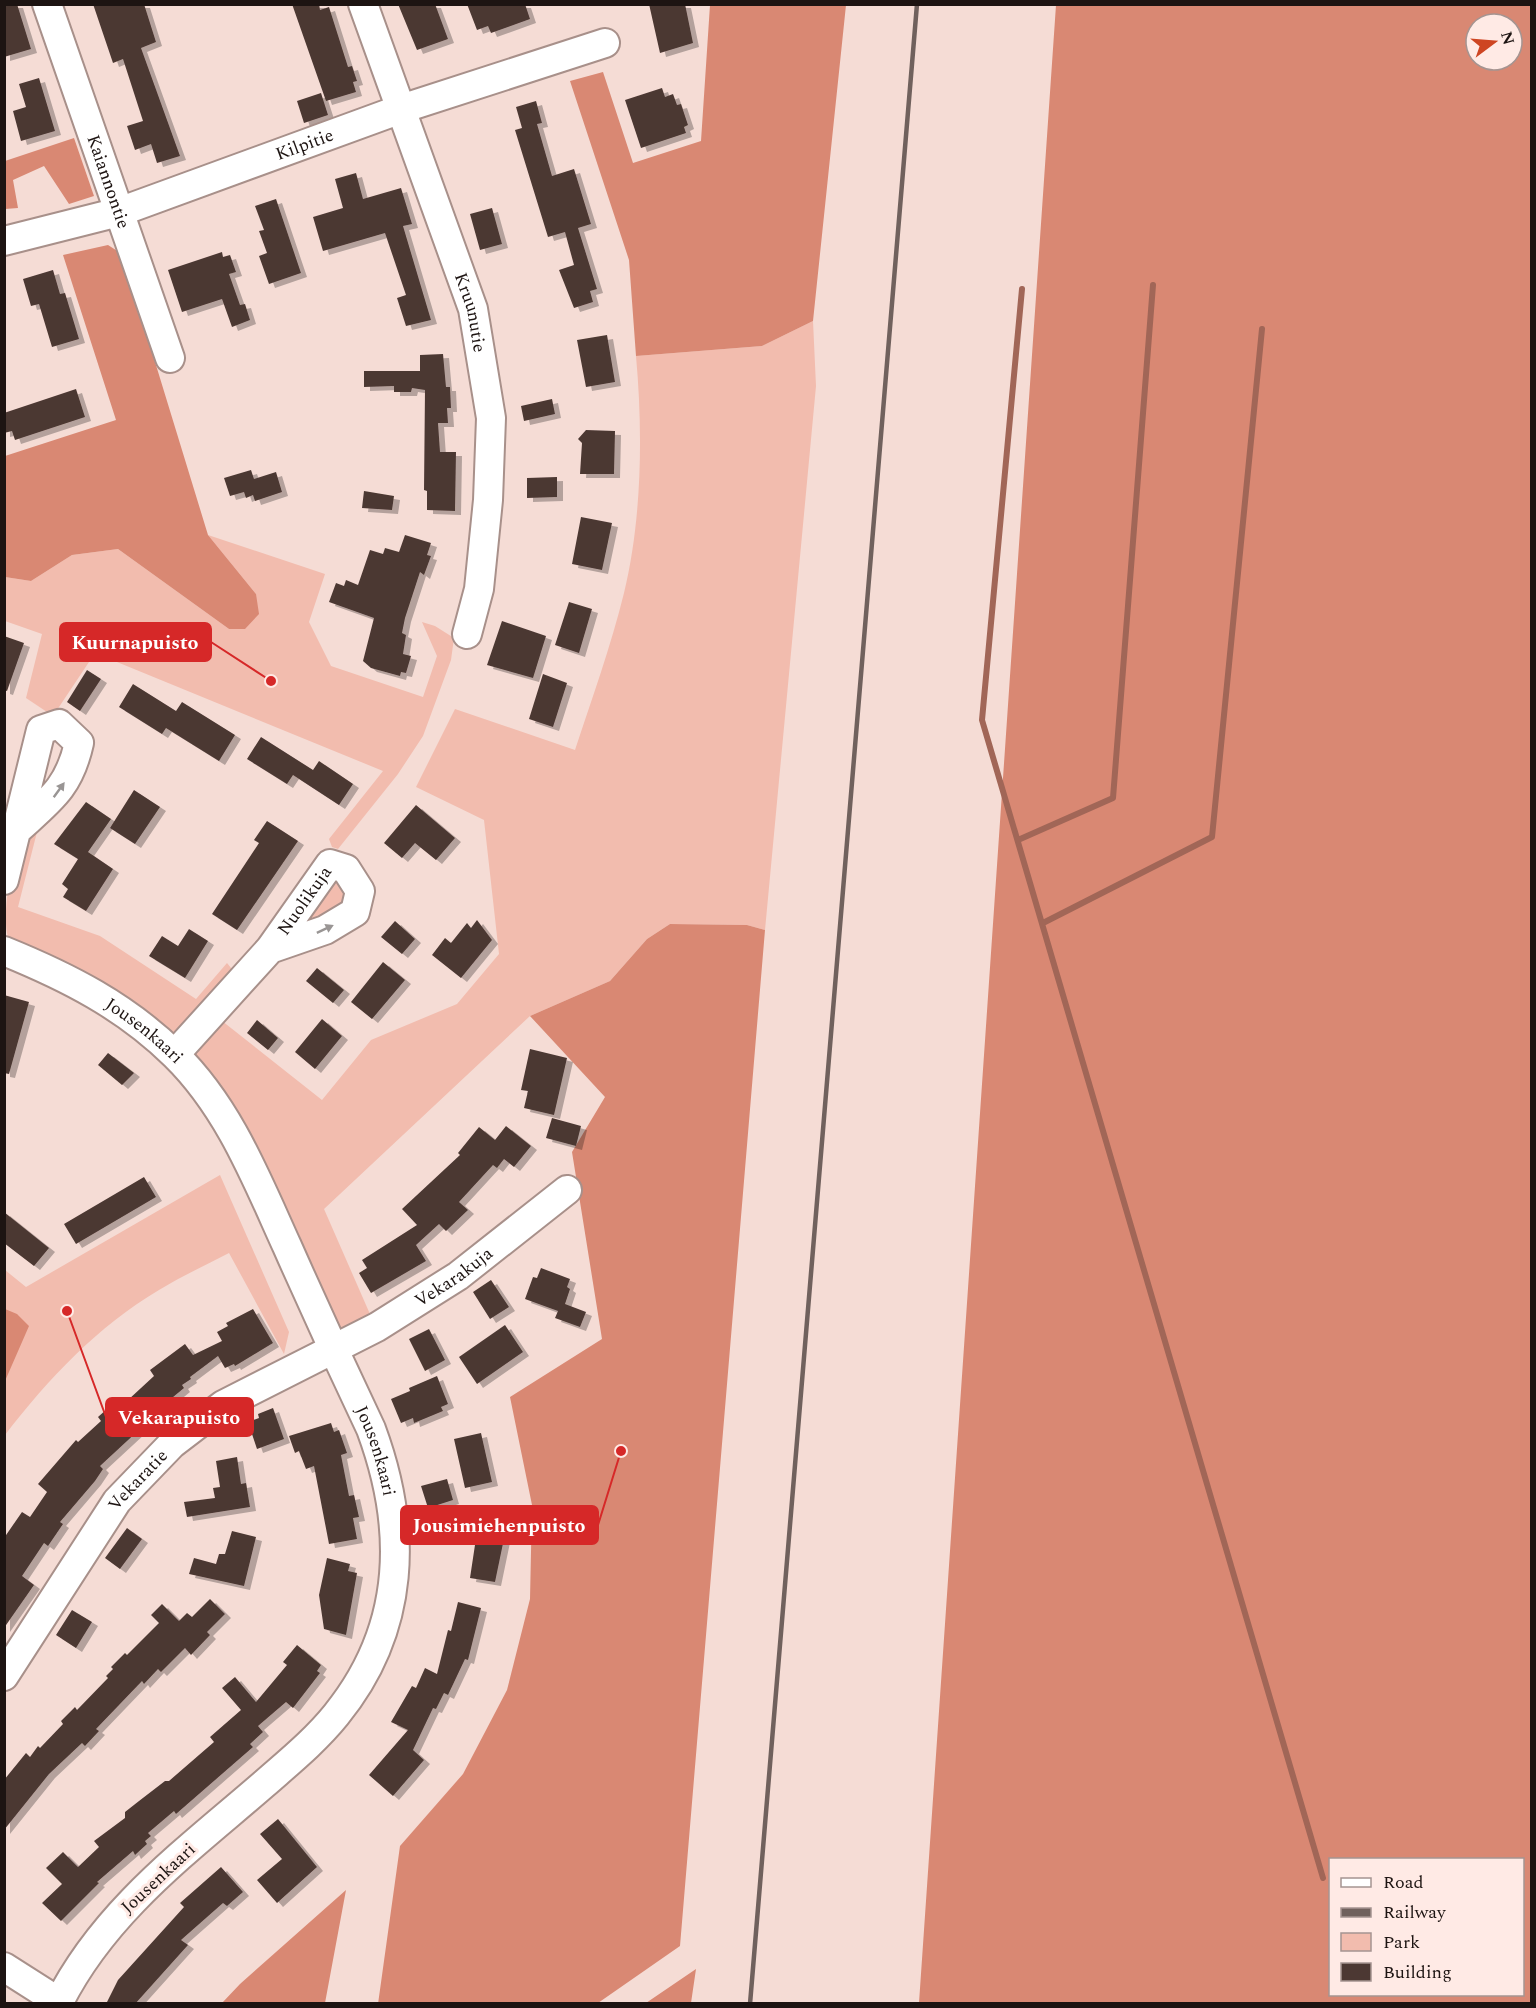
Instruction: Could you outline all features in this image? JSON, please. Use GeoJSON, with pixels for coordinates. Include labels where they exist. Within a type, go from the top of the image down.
{"type":"FeatureCollection","features":[{"type":"Feature","properties":{"kind":"street","name":"Kaiannontie"},"geometry":{"type":"LineString","coordinates":[[47,4],[170,358]]}},
{"type":"Feature","properties":{"kind":"street","name":"Kruunutie"},"geometry":{"type":"LineString","coordinates":[[363,4],[473,309],[491,418],[489,500],[479,589],[466,634]]}},
{"type":"Feature","properties":{"kind":"street","name":"Kilpitie"},"geometry":{"type":"LineString","coordinates":[[4,242],[119,212],[401,109],[605,43]]}},
{"type":"Feature","properties":{"kind":"street"},"geometry":{"type":"LineString","coordinates":[[4,880],[17,830]]}},
{"type":"Feature","properties":{"kind":"street","name":"Nuolikuja"},"geometry":{"type":"LineString","coordinates":[[175,1054],[270,949]]}},
{"type":"Feature","properties":{"kind":"street","name":"Jousenkaari"},"geometry":{"type":"LineString","coordinates":[[4,951],[65,976],[123,1011],[175,1054],[216,1106],[243,1150],[382,1459],[395,1514],[396,1559],[392,1590],[378,1644],[354,1690],[315,1738],[131,1901],[93,1945],[58,2003]]}},
{"type":"Feature","properties":{"kind":"street","name":"Vekarakuja"},"geometry":{"type":"LineString","coordinates":[[333,1349],[377,1327],[458,1276],[567,1190]]}},
{"type":"Feature","properties":{"kind":"street","name":"Vekaratie"},"geometry":{"type":"LineString","coordinates":[[4,1676],[106,1516],[155,1459],[188,1430],[224,1405],[333,1349]]}},
{"type":"Feature","properties":{"kind":"street"},"geometry":{"type":"LineString","coordinates":[[4,1967],[58,2003]]}},
{"type":"Feature","properties":{"kind":"green space"},"geometry":{"type":"Polygon","coordinates":[[[813,321],[816,386],[765,930],[747,925],[670,924],[647,939],[610,981],[530,1016],[324,1209],[373,1321],[344,1330],[339,1329],[196,1059],[196,1047],[217,1017],[322,1100],[371,1040],[457,1004],[499,954],[484,820],[416,787],[455,709],[575,750],[613,633],[630,565],[638,506],[640,445],[636,356],[762,346],[813,321]]]}},
{"type":"Feature","properties":{"kind":"green space"},"geometry":{"type":"Polygon","coordinates":[[[208,535],[325,574],[309,622],[331,666],[423,697],[437,656],[422,622],[435,626],[454,638],[451,660],[423,736],[398,774],[338,849],[332,847],[329,839],[383,771],[95,653],[53,716],[26,698],[42,634],[5,621],[5,577],[31,581],[72,555],[118,549],[229,629],[256,594],[208,535]]]}},
{"type":"Feature","properties":{"kind":"green space"},"geometry":{"type":"Polygon","coordinates":[[[35,829],[37,832],[18,907],[100,936],[196,999],[227,963],[235,973],[175,1033],[170,1033],[9,939],[6,907],[13,866],[19,848],[35,829]]]}},
{"type":"Feature","properties":{"kind":"green space"},"geometry":{"type":"Polygon","coordinates":[[[342,877],[353,906],[287,937],[328,881],[342,877]]]}},
{"type":"Feature","properties":{"kind":"green space"},"geometry":{"type":"Polygon","coordinates":[[[220,1175],[289,1332],[284,1354],[229,1253],[168,1285],[115,1320],[75,1355],[5,1435],[5,1270],[26,1287],[220,1175]]]}},
{"type":"Feature","properties":{"kind":"shaded area"},"geometry":{"type":"Polygon","coordinates":[[[710,5],[846,5],[813,321],[762,346],[636,356],[629,260],[570,81],[603,72],[633,163],[701,141],[710,5]]]}},
{"type":"Feature","properties":{"kind":"shaded area"},"geometry":{"type":"Polygon","coordinates":[[[1056,5],[1531,5],[1531,2003],[919,2003],[1056,5]]]}},
{"type":"Feature","properties":{"kind":"shaded area"},"geometry":{"type":"Polygon","coordinates":[[[74,138],[94,196],[69,204],[44,166],[13,180],[18,208],[5,209],[5,161],[74,138]]]}},
{"type":"Feature","properties":{"kind":"shaded area"},"geometry":{"type":"Polygon","coordinates":[[[108,245],[122,254],[208,535],[256,594],[259,614],[245,629],[229,629],[118,549],[72,555],[31,581],[5,577],[5,456],[116,420],[63,255],[108,245]]]}},
{"type":"Feature","properties":{"kind":"shaded area"},"geometry":{"type":"Polygon","coordinates":[[[670,924],[747,925],[765,930],[680,1946],[598,2003],[378,2004],[400,1846],[463,1774],[507,1690],[530,1599],[532,1505],[510,1397],[602,1339],[572,1152],[605,1097],[530,1016],[610,981],[647,939],[670,924]]]}},
{"type":"Feature","properties":{"kind":"shaded area"},"geometry":{"type":"Polygon","coordinates":[[[5,1309],[17,1314],[29,1326],[5,1381],[5,1309]]]}},
{"type":"Feature","properties":{"kind":"shaded area"},"geometry":{"type":"Polygon","coordinates":[[[346,1890],[325,2003],[222,2003],[240,1984],[346,1890]]]}},
{"type":"Feature","properties":{"kind":"shaded area"},"geometry":{"type":"Polygon","coordinates":[[[696,1969],[691,2003],[646,2003],[696,1969]]]}},
{"type":"Feature","properties":{"kind":"building"},"geometry":{"type":"Polygon","coordinates":[[[4,4],[17,4],[31,49],[4,57],[4,4]]]}},
{"type":"Feature","properties":{"kind":"building"},"geometry":{"type":"Polygon","coordinates":[[[93,4],[144,4],[156,42],[141,48],[180,156],[157,163],[151,144],[135,150],[127,126],[143,121],[123,59],[113,63],[93,4]]]}},
{"type":"Feature","properties":{"kind":"building"},"geometry":{"type":"Polygon","coordinates":[[[292,4],[319,4],[320,10],[329,7],[348,67],[352,66],[357,81],[353,82],[356,92],[326,101],[292,4]]]}},
{"type":"Feature","properties":{"kind":"building"},"geometry":{"type":"Polygon","coordinates":[[[398,4],[435,4],[448,39],[417,50],[398,4]]]}},
{"type":"Feature","properties":{"kind":"building"},"geometry":{"type":"Polygon","coordinates":[[[467,4],[525,4],[530,19],[491,33],[488,26],[477,30],[467,4]]]}},
{"type":"Feature","properties":{"kind":"building"},"geometry":{"type":"Polygon","coordinates":[[[649,4],[685,4],[693,43],[660,53],[649,4]]]}},
{"type":"Feature","properties":{"kind":"building"},"geometry":{"type":"Polygon","coordinates":[[[39,78],[55,131],[21,141],[13,111],[26,107],[19,84],[39,78]]]}},
{"type":"Feature","properties":{"kind":"building"},"geometry":{"type":"Polygon","coordinates":[[[662,88],[665,97],[673,94],[677,105],[681,104],[688,125],[684,127],[686,133],[641,148],[625,100],[662,88]]]}},
{"type":"Feature","properties":{"kind":"building"},"geometry":{"type":"Polygon","coordinates":[[[321,93],[328,115],[304,123],[297,101],[321,93]]]}},
{"type":"Feature","properties":{"kind":"building"},"geometry":{"type":"Polygon","coordinates":[[[536,101],[542,123],[537,124],[552,176],[574,169],[591,224],[578,228],[597,289],[590,291],[593,302],[574,308],[559,270],[574,265],[565,232],[548,237],[515,130],[522,128],[516,107],[536,101]]]}},
{"type":"Feature","properties":{"kind":"building"},"geometry":{"type":"Polygon","coordinates":[[[356,173],[363,199],[401,188],[412,224],[403,226],[431,320],[406,326],[397,298],[406,295],[385,233],[323,251],[313,217],[343,208],[335,179],[356,173]]]}},
{"type":"Feature","properties":{"kind":"building"},"geometry":{"type":"Polygon","coordinates":[[[276,199],[301,273],[269,284],[259,256],[267,253],[259,231],[264,230],[255,206],[276,199]]]}},
{"type":"Feature","properties":{"kind":"building"},"geometry":{"type":"Polygon","coordinates":[[[492,208],[502,244],[480,250],[470,214],[492,208]]]}},
{"type":"Feature","properties":{"kind":"building"},"geometry":{"type":"Polygon","coordinates":[[[222,252],[223,257],[230,255],[236,272],[229,274],[240,305],[245,304],[250,320],[232,327],[222,299],[182,312],[168,270],[222,252]]]}},
{"type":"Feature","properties":{"kind":"building"},"geometry":{"type":"Polygon","coordinates":[[[53,270],[60,294],[65,293],[79,339],[52,347],[39,304],[31,306],[23,279],[53,270]]]}},
{"type":"Feature","properties":{"kind":"building"},"geometry":{"type":"Polygon","coordinates":[[[607,335],[615,382],[586,387],[577,340],[607,335]]]}},
{"type":"Feature","properties":{"kind":"building"},"geometry":{"type":"Polygon","coordinates":[[[443,354],[446,387],[450,387],[451,408],[447,408],[448,423],[438,423],[440,452],[456,452],[455,511],[427,510],[427,491],[424,490],[425,390],[412,388],[411,392],[394,392],[394,386],[364,387],[364,371],[420,371],[420,355],[443,354]]]}},
{"type":"Feature","properties":{"kind":"building"},"geometry":{"type":"Polygon","coordinates":[[[76,389],[85,417],[15,440],[12,431],[4,433],[4,413],[76,389]]]}},
{"type":"Feature","properties":{"kind":"building"},"geometry":{"type":"Polygon","coordinates":[[[552,399],[555,414],[524,421],[521,406],[552,399]]]}},
{"type":"Feature","properties":{"kind":"building"},"geometry":{"type":"Polygon","coordinates":[[[586,430],[615,431],[614,474],[580,474],[582,443],[578,439],[586,430]]]}},
{"type":"Feature","properties":{"kind":"building"},"geometry":{"type":"Polygon","coordinates":[[[251,470],[254,479],[276,472],[282,492],[255,501],[253,495],[246,498],[244,492],[230,496],[224,478],[251,470]]]}},
{"type":"Feature","properties":{"kind":"building"},"geometry":{"type":"Polygon","coordinates":[[[557,477],[557,497],[527,498],[527,478],[557,477]]]}},
{"type":"Feature","properties":{"kind":"building"},"geometry":{"type":"Polygon","coordinates":[[[364,491],[394,496],[392,510],[362,508],[364,491]]]}},
{"type":"Feature","properties":{"kind":"building"},"geometry":{"type":"Polygon","coordinates":[[[581,517],[612,523],[602,570],[572,564],[581,517]]]}},
{"type":"Feature","properties":{"kind":"building"},"geometry":{"type":"Polygon","coordinates":[[[405,535],[431,543],[427,555],[431,556],[424,575],[420,572],[405,618],[402,633],[406,635],[403,654],[411,656],[406,673],[401,672],[400,676],[371,668],[363,661],[374,618],[329,602],[336,583],[344,586],[346,580],[358,585],[370,550],[383,554],[385,548],[399,552],[405,535]]]}},
{"type":"Feature","properties":{"kind":"building"},"geometry":{"type":"Polygon","coordinates":[[[569,602],[592,609],[579,653],[555,645],[569,602]]]}},
{"type":"Feature","properties":{"kind":"building"},"geometry":{"type":"Polygon","coordinates":[[[502,621],[546,636],[533,678],[487,665],[502,621]]]}},
{"type":"Feature","properties":{"kind":"building"},"geometry":{"type":"Polygon","coordinates":[[[4,636],[24,643],[7,691],[4,690],[4,636]]]}},
{"type":"Feature","properties":{"kind":"building"},"geometry":{"type":"Polygon","coordinates":[[[87,670],[101,679],[80,711],[67,702],[87,670]]]}},
{"type":"Feature","properties":{"kind":"building"},"geometry":{"type":"Polygon","coordinates":[[[543,674],[567,683],[553,727],[529,719],[543,674]]]}},
{"type":"Feature","properties":{"kind":"building"},"geometry":{"type":"Polygon","coordinates":[[[133,684],[176,711],[182,702],[235,735],[219,761],[166,728],[162,734],[119,707],[133,684]]]}},
{"type":"Feature","properties":{"kind":"building"},"geometry":{"type":"Polygon","coordinates":[[[261,737],[313,770],[319,761],[353,784],[339,805],[293,775],[287,784],[247,759],[261,737]]]}},
{"type":"Feature","properties":{"kind":"building"},"geometry":{"type":"Polygon","coordinates":[[[134,790],[160,807],[135,844],[110,828],[134,790]]]}},
{"type":"Feature","properties":{"kind":"building"},"geometry":{"type":"Polygon","coordinates":[[[86,802],[111,819],[88,852],[113,869],[86,911],[63,897],[68,889],[62,884],[78,859],[54,844],[86,802]]]}},
{"type":"Feature","properties":{"kind":"building"},"geometry":{"type":"Polygon","coordinates":[[[416,805],[455,838],[436,860],[415,843],[402,858],[384,843],[416,805]]]}},
{"type":"Feature","properties":{"kind":"building"},"geometry":{"type":"Polygon","coordinates":[[[267,821],[298,841],[237,930],[212,914],[259,843],[254,840],[267,821]]]}},
{"type":"Feature","properties":{"kind":"building"},"geometry":{"type":"Polygon","coordinates":[[[477,920],[492,940],[461,978],[432,955],[445,938],[451,943],[467,923],[471,928],[477,920]]]}},
{"type":"Feature","properties":{"kind":"building"},"geometry":{"type":"Polygon","coordinates":[[[395,921],[415,939],[402,954],[381,937],[395,921]]]}},
{"type":"Feature","properties":{"kind":"building"},"geometry":{"type":"Polygon","coordinates":[[[189,929],[208,941],[185,978],[149,956],[162,936],[178,946],[189,929]]]}},
{"type":"Feature","properties":{"kind":"building"},"geometry":{"type":"Polygon","coordinates":[[[383,962],[405,980],[372,1019],[351,1002],[383,962]]]}},
{"type":"Feature","properties":{"kind":"building"},"geometry":{"type":"Polygon","coordinates":[[[317,968],[344,990],[333,1003],[306,981],[317,968]]]}},
{"type":"Feature","properties":{"kind":"building"},"geometry":{"type":"Polygon","coordinates":[[[4,995],[29,1002],[9,1074],[4,1073],[4,995]]]}},
{"type":"Feature","properties":{"kind":"building"},"geometry":{"type":"Polygon","coordinates":[[[322,1019],[342,1036],[315,1069],[295,1052],[322,1019]]]}},
{"type":"Feature","properties":{"kind":"building"},"geometry":{"type":"Polygon","coordinates":[[[257,1020],[278,1038],[268,1050],[247,1033],[257,1020]]]}},
{"type":"Feature","properties":{"kind":"building"},"geometry":{"type":"Polygon","coordinates":[[[530,1049],[567,1058],[554,1115],[524,1108],[528,1091],[521,1090],[530,1049]]]}},
{"type":"Feature","properties":{"kind":"building"},"geometry":{"type":"Polygon","coordinates":[[[108,1053],[134,1073],[122,1085],[98,1065],[108,1053]]]}},
{"type":"Feature","properties":{"kind":"building"},"geometry":{"type":"Polygon","coordinates":[[[552,1118],[581,1126],[576,1146],[546,1138],[552,1118]]]}},
{"type":"Feature","properties":{"kind":"building"},"geometry":{"type":"Polygon","coordinates":[[[506,1126],[531,1146],[514,1167],[504,1159],[497,1168],[493,1165],[459,1202],[468,1210],[446,1231],[439,1224],[416,1245],[426,1261],[371,1293],[359,1273],[367,1268],[362,1260],[417,1225],[402,1209],[460,1155],[458,1153],[479,1127],[495,1140],[506,1126]]]}},
{"type":"Feature","properties":{"kind":"building"},"geometry":{"type":"Polygon","coordinates":[[[144,1177],[156,1197],[76,1244],[64,1224],[144,1177]]]}},
{"type":"Feature","properties":{"kind":"building"},"geometry":{"type":"Polygon","coordinates":[[[4,1212],[49,1248],[34,1266],[4,1243],[4,1212]]]}},
{"type":"Feature","properties":{"kind":"building"},"geometry":{"type":"Polygon","coordinates":[[[541,1268],[570,1279],[567,1287],[570,1289],[565,1304],[586,1312],[580,1327],[555,1318],[558,1311],[525,1299],[533,1277],[537,1278],[541,1268]]]}},
{"type":"Feature","properties":{"kind":"building"},"geometry":{"type":"Polygon","coordinates":[[[491,1280],[509,1307],[490,1319],[473,1292],[491,1280]]]}},
{"type":"Feature","properties":{"kind":"building"},"geometry":{"type":"Polygon","coordinates":[[[253,1309],[273,1343],[235,1366],[234,1364],[225,1368],[218,1356],[190,1377],[191,1379],[182,1385],[184,1388],[138,1426],[140,1429],[100,1466],[103,1469],[95,1481],[60,1522],[63,1524],[48,1546],[44,1543],[22,1576],[34,1585],[4,1628],[4,1538],[22,1512],[30,1517],[47,1492],[38,1484],[76,1440],[78,1442],[101,1421],[98,1417],[116,1401],[119,1405],[126,1399],[128,1400],[154,1376],[150,1370],[185,1344],[193,1355],[222,1341],[217,1332],[228,1326],[226,1323],[253,1309]]]}},
{"type":"Feature","properties":{"kind":"building"},"geometry":{"type":"Polygon","coordinates":[[[505,1325],[523,1352],[477,1384],[459,1357],[505,1325]]]}},
{"type":"Feature","properties":{"kind":"building"},"geometry":{"type":"Polygon","coordinates":[[[429,1329],[445,1360],[425,1371],[409,1339],[429,1329]]]}},
{"type":"Feature","properties":{"kind":"building"},"geometry":{"type":"Polygon","coordinates":[[[437,1376],[448,1404],[441,1407],[443,1411],[414,1423],[413,1418],[401,1423],[391,1399],[437,1376]]]}},
{"type":"Feature","properties":{"kind":"building"},"geometry":{"type":"Polygon","coordinates":[[[273,1408],[284,1439],[257,1449],[248,1422],[259,1418],[258,1414],[273,1408]]]}},
{"type":"Feature","properties":{"kind":"building"},"geometry":{"type":"Polygon","coordinates":[[[331,1423],[334,1432],[339,1430],[347,1453],[341,1455],[349,1496],[354,1495],[359,1517],[353,1518],[357,1539],[329,1544],[314,1466],[306,1469],[299,1451],[295,1453],[289,1436],[331,1423]]]}},
{"type":"Feature","properties":{"kind":"building"},"geometry":{"type":"Polygon","coordinates":[[[481,1433],[492,1482],[465,1488],[454,1439],[481,1433]]]}},
{"type":"Feature","properties":{"kind":"building"},"geometry":{"type":"Polygon","coordinates":[[[237,1457],[241,1484],[246,1483],[250,1507],[187,1517],[184,1502],[215,1498],[213,1488],[220,1487],[216,1461],[237,1457]]]}},
{"type":"Feature","properties":{"kind":"building"},"geometry":{"type":"Polygon","coordinates":[[[447,1479],[453,1500],[428,1508],[421,1486],[447,1479]]]}},
{"type":"Feature","properties":{"kind":"building"},"geometry":{"type":"Polygon","coordinates":[[[478,1525],[506,1529],[495,1582],[470,1578],[478,1525]]]}},
{"type":"Feature","properties":{"kind":"building"},"geometry":{"type":"Polygon","coordinates":[[[127,1528],[142,1539],[120,1569],[105,1558],[127,1528]]]}},
{"type":"Feature","properties":{"kind":"building"},"geometry":{"type":"Polygon","coordinates":[[[232,1531],[256,1537],[244,1586],[189,1574],[194,1558],[216,1564],[219,1554],[225,1554],[232,1531]]]}},
{"type":"Feature","properties":{"kind":"building"},"geometry":{"type":"Polygon","coordinates":[[[327,1558],[350,1564],[348,1571],[357,1573],[346,1635],[324,1629],[319,1595],[327,1558]]]}},
{"type":"Feature","properties":{"kind":"building"},"geometry":{"type":"Polygon","coordinates":[[[210,1599],[225,1614],[207,1632],[210,1635],[191,1655],[185,1648],[161,1672],[158,1669],[144,1684],[142,1681],[96,1729],[99,1731],[85,1746],[82,1743],[49,1774],[4,1830],[4,1780],[26,1753],[30,1757],[38,1746],[40,1748],[63,1724],[61,1721],[75,1707],[77,1710],[108,1678],[106,1676],[113,1669],[111,1667],[125,1653],[127,1655],[159,1623],[151,1615],[162,1604],[179,1621],[187,1613],[192,1617],[210,1599]]]}},
{"type":"Feature","properties":{"kind":"building"},"geometry":{"type":"Polygon","coordinates":[[[458,1602],[481,1608],[468,1660],[465,1659],[448,1695],[444,1693],[436,1709],[433,1708],[413,1750],[424,1760],[393,1796],[369,1775],[408,1730],[391,1722],[412,1686],[416,1688],[425,1668],[437,1674],[458,1602]]]}},
{"type":"Feature","properties":{"kind":"building"},"geometry":{"type":"Polygon","coordinates":[[[72,1610],[92,1622],[76,1648],[56,1635],[72,1610]]]}},
{"type":"Feature","properties":{"kind":"building"},"geometry":{"type":"Polygon","coordinates":[[[297,1645],[321,1665],[317,1671],[320,1673],[293,1708],[286,1702],[258,1726],[263,1732],[250,1744],[253,1747],[176,1814],[174,1811],[148,1833],[151,1836],[145,1841],[147,1844],[135,1855],[133,1851],[97,1882],[99,1883],[61,1921],[42,1903],[62,1884],[46,1868],[63,1852],[78,1867],[99,1847],[94,1841],[125,1818],[125,1812],[165,1781],[169,1781],[214,1742],[210,1737],[241,1710],[222,1688],[235,1677],[256,1702],[287,1665],[283,1662],[297,1645]]]}},
{"type":"Feature","properties":{"kind":"building"},"geometry":{"type":"Polygon","coordinates":[[[278,1819],[317,1867],[277,1903],[257,1880],[282,1859],[260,1834],[278,1819]]]}},
{"type":"Feature","properties":{"kind":"building"},"geometry":{"type":"Polygon","coordinates":[[[221,1867],[243,1892],[227,1906],[223,1903],[181,1940],[188,1945],[135,2004],[106,2004],[118,1980],[184,1907],[180,1903],[221,1867]]]}},
{"type":"Feature","properties":{"kind":"waterway"},"geometry":{"type":"LineString","coordinates":[[1018,840],[1113,798],[1153,285]]}},
{"type":"Feature","properties":{"kind":"waterway"},"geometry":{"type":"LineString","coordinates":[[1022,289],[982,720],[1323,1878]]}},
{"type":"Feature","properties":{"kind":"waterway"},"geometry":{"type":"LineString","coordinates":[[1043,923],[1212,837],[1262,329]]}},
{"type":"Feature","properties":{"kind":"railway"},"geometry":{"type":"LineString","coordinates":[[750,2004],[917,4]]}},
{"type":"Feature","properties":{"kind":"place","name":"Kuurnapuisto"},"geometry":{"type":"Point","coordinates":[271,681]}},
{"type":"Feature","properties":{"kind":"place","name":"Vekarapuisto"},"geometry":{"type":"Point","coordinates":[67,1311]}},
{"type":"Feature","properties":{"kind":"place","name":"Jousimiehenpuisto"},"geometry":{"type":"Point","coordinates":[621,1451]}}]}
